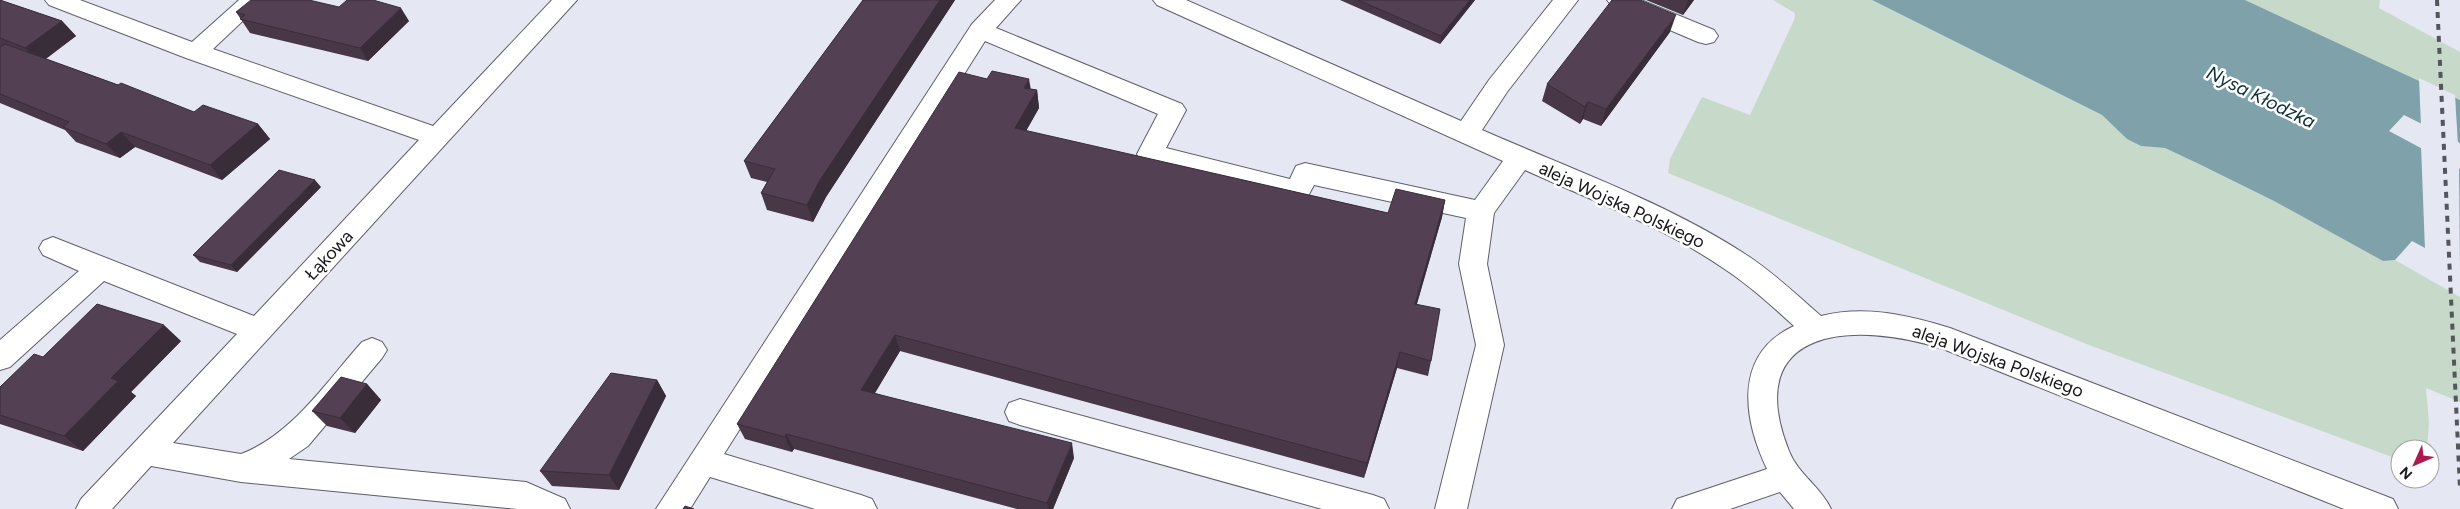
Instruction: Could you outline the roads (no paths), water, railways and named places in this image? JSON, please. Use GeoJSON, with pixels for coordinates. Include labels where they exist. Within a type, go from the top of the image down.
{"type":"FeatureCollection","features":[{"type":"Feature","properties":{"kind":"street"},"geometry":{"type":"LineString","coordinates":[[57,0],[195,52],[438,137]]}},
{"type":"Feature","properties":{"kind":"street"},"geometry":{"type":"LineString","coordinates":[[195,52],[253,0]]}},
{"type":"Feature","properties":{"kind":"street","name":"Łąkowa"},"geometry":{"type":"LineString","coordinates":[[92,509],[565,0]]}},
{"type":"Feature","properties":{"kind":"street"},"geometry":{"type":"LineString","coordinates":[[672,509],[980,30],[1009,0]]}},
{"type":"Feature","properties":{"kind":"street","name":"aleja Wojska Polskiego"},"geometry":{"type":"LineString","coordinates":[[1165,0],[1675,226],[1736,262],[1774,291],[1815,328],[1854,323],[1890,324],[1926,332],[2105,400],[2289,476],[2382,509]]}},
{"type":"Feature","properties":{"kind":"street"},"geometry":{"type":"LineString","coordinates":[[1466,133],[1498,86],[1566,0]]}},
{"type":"Feature","properties":{"kind":"street"},"geometry":{"type":"LineString","coordinates":[[1619,0],[1706,36]]}},
{"type":"Feature","properties":{"kind":"street"},"geometry":{"type":"LineString","coordinates":[[980,30],[1173,110],[1150,154],[1298,191],[1305,173],[1481,211]]}},
{"type":"Feature","properties":{"kind":"street"},"geometry":{"type":"LineString","coordinates":[[1451,509],[1490,345],[1473,264],[1481,211],[1520,157]]}},
{"type":"Feature","properties":{"kind":"street"},"geometry":{"type":"LineString","coordinates":[[52,248],[229,320],[259,329]]}},
{"type":"Feature","properties":{"kind":"street"},"geometry":{"type":"LineString","coordinates":[[0,358],[100,268]]}},
{"type":"Feature","properties":{"kind":"street"},"geometry":{"type":"LineString","coordinates":[[1815,328],[1787,343],[1776,355],[1771,361],[1762,386],[1766,428],[1775,459],[1799,494],[1815,509]]}},
{"type":"Feature","properties":{"kind":"street"},"geometry":{"type":"LineString","coordinates":[[241,468],[262,460],[297,437],[372,350]]}},
{"type":"Feature","properties":{"kind":"street"},"geometry":{"type":"LineString","coordinates":[[1020,412],[1374,509]]}},
{"type":"Feature","properties":{"kind":"street"},"geometry":{"type":"LineString","coordinates":[[146,452],[183,460],[241,468],[526,496],[554,509]]}},
{"type":"Feature","properties":{"kind":"street"},"geometry":{"type":"LineString","coordinates":[[702,461],[861,509]]}},
{"type":"Feature","properties":{"kind":"street"},"geometry":{"type":"LineString","coordinates":[[1688,509],[1787,476]]}},
{"type":"Feature","properties":{"kind":"water","name":"Nysa Kłodzka"},"geometry":{"type":"Polygon","coordinates":[[[1872,0],[2245,0],[2460,100],[2460,143],[2404,115],[2389,131],[2460,169],[2460,267],[2412,241],[2395,260],[2383,261],[2274,201],[2199,164],[2165,148],[2141,146],[2127,139],[2102,115],[1872,0]]]}},
{"type":"Feature","properties":{"kind":"railway"},"geometry":{"type":"LineString","coordinates":[[2437,0],[2460,489]]}}]}
